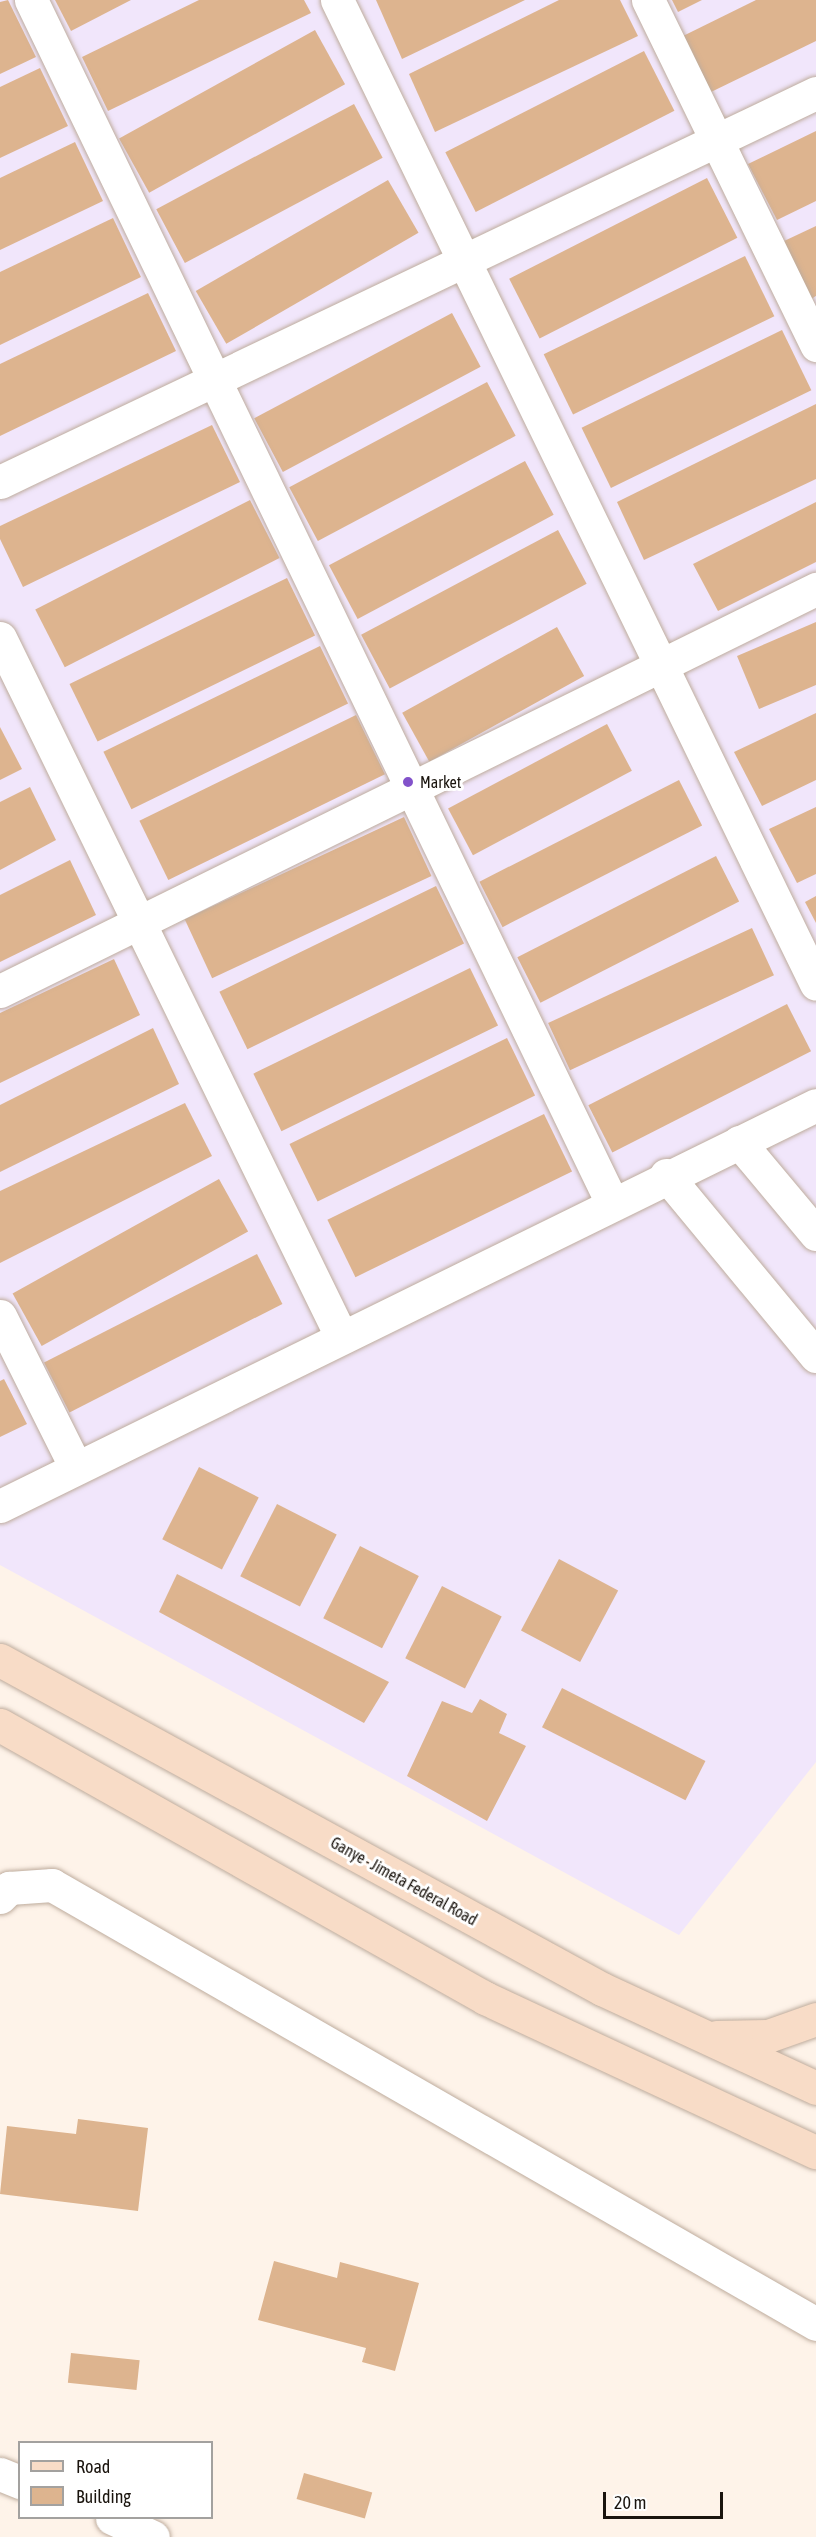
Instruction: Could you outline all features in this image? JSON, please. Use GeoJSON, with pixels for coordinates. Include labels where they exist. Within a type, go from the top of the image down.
{"type":"FeatureCollection","features":[{"type":"Feature","properties":{"kind":"main road","name":"Ganye - Jimeta Federal Road"},"geometry":{"type":"LineString","coordinates":[[0,1660],[602,1989],[816,2088]]}},
{"type":"Feature","properties":{"kind":"main road"},"geometry":{"type":"LineString","coordinates":[[0,1725],[485,1998],[816,2152]]}},
{"type":"Feature","properties":{"kind":"main road"},"geometry":{"type":"LineString","coordinates":[[707,2038],[768,2036],[816,2019]]}},
{"type":"Feature","properties":{"kind":"lane"},"geometry":{"type":"LineString","coordinates":[[31,0],[612,1203]]}},
{"type":"Feature","properties":{"kind":"lane"},"geometry":{"type":"LineString","coordinates":[[337,0],[816,984]]}},
{"type":"Feature","properties":{"kind":"lane"},"geometry":{"type":"LineString","coordinates":[[648,0],[816,345]]}},
{"type":"Feature","properties":{"kind":"lane"},"geometry":{"type":"LineString","coordinates":[[0,482],[816,93]]}},
{"type":"Feature","properties":{"kind":"lane"},"geometry":{"type":"LineString","coordinates":[[0,991],[816,589]]}},
{"type":"Feature","properties":{"kind":"lane"},"geometry":{"type":"LineString","coordinates":[[0,638],[340,1336]]}},
{"type":"Feature","properties":{"kind":"lane"},"geometry":{"type":"LineString","coordinates":[[0,1506],[666,1175],[816,1106]]}},
{"type":"Feature","properties":{"kind":"lane"},"geometry":{"type":"LineString","coordinates":[[739,1142],[816,1234]]}},
{"type":"Feature","properties":{"kind":"lane"},"geometry":{"type":"LineString","coordinates":[[666,1175],[816,1356]]}},
{"type":"Feature","properties":{"kind":"lane"},"geometry":{"type":"LineString","coordinates":[[0,1316],[76,1468]]}},
{"type":"Feature","properties":{"kind":"lane"},"geometry":{"type":"LineString","coordinates":[[0,1897],[9,1888],[52,1885],[816,2324]]}},
{"type":"Feature","properties":{"kind":"lane"},"geometry":{"type":"LineString","coordinates":[[0,2474],[18,2481]]}},
{"type":"Feature","properties":{"kind":"lane"},"geometry":{"type":"LineString","coordinates":[[116,2519],[153,2537]]}},
{"type":"Feature","properties":{"kind":"shaded area","name":"Market"},"geometry":{"type":"Polygon","coordinates":[[[0,0],[816,0],[816,1762],[679,1935],[0,1565],[0,0]]]}},
{"type":"Feature","properties":{"kind":"building"},"geometry":{"type":"Polygon","coordinates":[[[8,0],[36,57],[0,74],[0,2],[8,0]]]}},
{"type":"Feature","properties":{"kind":"building"},"geometry":{"type":"Polygon","coordinates":[[[55,0],[131,0],[71,31],[55,0]]]}},
{"type":"Feature","properties":{"kind":"building"},"geometry":{"type":"Polygon","coordinates":[[[199,0],[304,0],[311,13],[108,111],[82,57],[199,0]]]}},
{"type":"Feature","properties":{"kind":"building"},"geometry":{"type":"Polygon","coordinates":[[[376,0],[525,0],[402,59],[376,0]]]}},
{"type":"Feature","properties":{"kind":"building"},"geometry":{"type":"Polygon","coordinates":[[[559,0],[620,0],[638,36],[435,132],[409,74],[559,0]]]}},
{"type":"Feature","properties":{"kind":"building"},"geometry":{"type":"Polygon","coordinates":[[[672,0],[702,0],[678,12],[672,0]]]}},
{"type":"Feature","properties":{"kind":"building"},"geometry":{"type":"Polygon","coordinates":[[[756,0],[816,0],[816,41],[711,92],[683,36],[756,0]]]}},
{"type":"Feature","properties":{"kind":"building"},"geometry":{"type":"Polygon","coordinates":[[[315,30],[345,84],[149,193],[119,139],[315,30]]]}},
{"type":"Feature","properties":{"kind":"building"},"geometry":{"type":"Polygon","coordinates":[[[644,51],[674,111],[476,212],[445,152],[644,51]]]}},
{"type":"Feature","properties":{"kind":"building"},"geometry":{"type":"Polygon","coordinates":[[[40,68],[68,126],[0,158],[0,87],[40,68]]]}},
{"type":"Feature","properties":{"kind":"building"},"geometry":{"type":"Polygon","coordinates":[[[354,104],[383,158],[185,263],[156,209],[354,104]]]}},
{"type":"Feature","properties":{"kind":"building"},"geometry":{"type":"Polygon","coordinates":[[[816,131],[816,201],[777,220],[748,164],[816,131]]]}},
{"type":"Feature","properties":{"kind":"building"},"geometry":{"type":"Polygon","coordinates":[[[75,142],[103,201],[0,250],[0,178],[75,142]]]}},
{"type":"Feature","properties":{"kind":"building"},"geometry":{"type":"Polygon","coordinates":[[[707,178],[737,238],[540,338],[509,279],[707,178]]]}},
{"type":"Feature","properties":{"kind":"building"},"geometry":{"type":"Polygon","coordinates":[[[388,180],[418,233],[226,344],[196,291],[388,180]]]}},
{"type":"Feature","properties":{"kind":"building"},"geometry":{"type":"Polygon","coordinates":[[[113,218],[141,277],[0,345],[0,272],[113,218]]]}},
{"type":"Feature","properties":{"kind":"building"},"geometry":{"type":"Polygon","coordinates":[[[816,226],[816,296],[811,299],[782,242],[816,226]]]}},
{"type":"Feature","properties":{"kind":"building"},"geometry":{"type":"Polygon","coordinates":[[[745,256],[774,316],[573,414],[544,354],[745,256]]]}},
{"type":"Feature","properties":{"kind":"building"},"geometry":{"type":"Polygon","coordinates":[[[148,293],[176,351],[0,436],[0,364],[148,293]]]}},
{"type":"Feature","properties":{"kind":"building"},"geometry":{"type":"Polygon","coordinates":[[[452,313],[481,367],[283,472],[254,418],[452,313]]]}},
{"type":"Feature","properties":{"kind":"building"},"geometry":{"type":"Polygon","coordinates":[[[782,330],[811,390],[611,488],[582,428],[782,330]]]}},
{"type":"Feature","properties":{"kind":"building"},"geometry":{"type":"Polygon","coordinates":[[[487,382],[516,436],[318,541],[289,487],[487,382]]]}},
{"type":"Feature","properties":{"kind":"building"},"geometry":{"type":"Polygon","coordinates":[[[816,404],[816,479],[644,560],[617,502],[816,404]]]}},
{"type":"Feature","properties":{"kind":"building"},"geometry":{"type":"Polygon","coordinates":[[[212,425],[240,482],[23,587],[0,539],[0,526],[212,425]]]}},
{"type":"Feature","properties":{"kind":"building"},"geometry":{"type":"Polygon","coordinates":[[[525,461],[554,515],[358,619],[329,565],[525,461]]]}},
{"type":"Feature","properties":{"kind":"building"},"geometry":{"type":"Polygon","coordinates":[[[250,500],[280,558],[65,667],[35,609],[250,500]]]}},
{"type":"Feature","properties":{"kind":"building"},"geometry":{"type":"Polygon","coordinates":[[[816,502],[816,562],[718,611],[693,564],[816,502]]]}},
{"type":"Feature","properties":{"kind":"building"},"geometry":{"type":"Polygon","coordinates":[[[558,530],[587,584],[390,689],[361,635],[558,530]]]}},
{"type":"Feature","properties":{"kind":"building"},"geometry":{"type":"Polygon","coordinates":[[[287,578],[315,636],[98,742],[69,684],[287,578]]]}},
{"type":"Feature","properties":{"kind":"building"},"geometry":{"type":"Polygon","coordinates":[[[816,622],[816,685],[759,709],[737,656],[816,622]]]}},
{"type":"Feature","properties":{"kind":"building"},"geometry":{"type":"Polygon","coordinates":[[[557,627],[584,676],[429,762],[402,713],[557,627]]]}},
{"type":"Feature","properties":{"kind":"building"},"geometry":{"type":"Polygon","coordinates":[[[320,646],[348,704],[131,809],[103,752],[320,646]]]}},
{"type":"Feature","properties":{"kind":"building"},"geometry":{"type":"Polygon","coordinates":[[[816,713],[816,780],[762,806],[734,752],[816,713]]]}},
{"type":"Feature","properties":{"kind":"building"},"geometry":{"type":"Polygon","coordinates":[[[356,715],[385,774],[168,880],[139,821],[356,715]]]}},
{"type":"Feature","properties":{"kind":"building"},"geometry":{"type":"Polygon","coordinates":[[[607,724],[632,771],[473,855],[448,809],[607,724]]]}},
{"type":"Feature","properties":{"kind":"building"},"geometry":{"type":"Polygon","coordinates":[[[0,727],[22,769],[0,780],[0,727]]]}},
{"type":"Feature","properties":{"kind":"building"},"geometry":{"type":"Polygon","coordinates":[[[679,780],[702,825],[503,927],[479,882],[679,780]]]}},
{"type":"Feature","properties":{"kind":"building"},"geometry":{"type":"Polygon","coordinates":[[[30,787],[56,840],[0,870],[0,802],[30,787]]]}},
{"type":"Feature","properties":{"kind":"building"},"geometry":{"type":"Polygon","coordinates":[[[816,807],[816,874],[797,883],[769,829],[816,807]]]}},
{"type":"Feature","properties":{"kind":"building"},"geometry":{"type":"Polygon","coordinates":[[[404,817],[431,876],[212,978],[185,919],[404,817]]]}},
{"type":"Feature","properties":{"kind":"building"},"geometry":{"type":"Polygon","coordinates":[[[716,856],[739,901],[540,1003],[517,957],[716,856]]]}},
{"type":"Feature","properties":{"kind":"building"},"geometry":{"type":"Polygon","coordinates":[[[70,860],[96,915],[0,962],[0,895],[70,860]]]}},
{"type":"Feature","properties":{"kind":"building"},"geometry":{"type":"Polygon","coordinates":[[[436,886],[464,944],[247,1049],[219,992],[436,886]]]}},
{"type":"Feature","properties":{"kind":"building"},"geometry":{"type":"Polygon","coordinates":[[[816,896],[816,923],[805,902],[816,896]]]}},
{"type":"Feature","properties":{"kind":"building"},"geometry":{"type":"Polygon","coordinates":[[[752,928],[774,975],[570,1070],[548,1023],[752,928]]]}},
{"type":"Feature","properties":{"kind":"building"},"geometry":{"type":"Polygon","coordinates":[[[114,959],[140,1015],[0,1083],[0,1013],[114,959]]]}},
{"type":"Feature","properties":{"kind":"building"},"geometry":{"type":"Polygon","coordinates":[[[470,968],[498,1026],[281,1131],[253,1074],[470,968]]]}},
{"type":"Feature","properties":{"kind":"building"},"geometry":{"type":"Polygon","coordinates":[[[787,1004],[811,1051],[612,1152],[588,1105],[787,1004]]]}},
{"type":"Feature","properties":{"kind":"building"},"geometry":{"type":"Polygon","coordinates":[[[153,1028],[179,1084],[0,1172],[0,1105],[153,1028]]]}},
{"type":"Feature","properties":{"kind":"building"},"geometry":{"type":"Polygon","coordinates":[[[507,1038],[535,1096],[318,1202],[289,1144],[507,1038]]]}},
{"type":"Feature","properties":{"kind":"building"},"geometry":{"type":"Polygon","coordinates":[[[185,1103],[212,1156],[0,1263],[0,1191],[185,1103]]]}},
{"type":"Feature","properties":{"kind":"building"},"geometry":{"type":"Polygon","coordinates":[[[544,1114],[572,1172],[355,1277],[327,1220],[544,1114]]]}},
{"type":"Feature","properties":{"kind":"building"},"geometry":{"type":"Polygon","coordinates":[[[219,1179],[248,1231],[42,1346],[13,1293],[219,1179]]]}},
{"type":"Feature","properties":{"kind":"building"},"geometry":{"type":"Polygon","coordinates":[[[257,1254],[282,1304],[69,1412],[44,1363],[257,1254]]]}},
{"type":"Feature","properties":{"kind":"building"},"geometry":{"type":"Polygon","coordinates":[[[4,1379],[27,1424],[0,1437],[0,1381],[4,1379]]]}},
{"type":"Feature","properties":{"kind":"building"},"geometry":{"type":"Polygon","coordinates":[[[199,1467],[259,1497],[222,1570],[162,1539],[199,1467]]]}},
{"type":"Feature","properties":{"kind":"building"},"geometry":{"type":"Polygon","coordinates":[[[277,1504],[337,1534],[300,1607],[240,1576],[277,1504]]]}},
{"type":"Feature","properties":{"kind":"building"},"geometry":{"type":"Polygon","coordinates":[[[360,1546],[419,1576],[382,1648],[323,1618],[360,1546]]]}},
{"type":"Feature","properties":{"kind":"building"},"geometry":{"type":"Polygon","coordinates":[[[559,1559],[618,1590],[580,1662],[521,1631],[559,1559]]]}},
{"type":"Feature","properties":{"kind":"building"},"geometry":{"type":"Polygon","coordinates":[[[177,1574],[389,1682],[364,1723],[159,1612],[177,1574]]]}},
{"type":"Feature","properties":{"kind":"building"},"geometry":{"type":"Polygon","coordinates":[[[442,1586],[502,1616],[465,1689],[405,1658],[442,1586]]]}},
{"type":"Feature","properties":{"kind":"building"},"geometry":{"type":"Polygon","coordinates":[[[562,1688],[705,1761],[685,1800],[542,1727],[562,1688]]]}},
{"type":"Feature","properties":{"kind":"building"},"geometry":{"type":"Polygon","coordinates":[[[480,1699],[507,1714],[499,1733],[526,1746],[487,1821],[407,1776],[442,1701],[472,1713],[480,1699]]]}},
{"type":"Feature","properties":{"kind":"building"},"geometry":{"type":"Polygon","coordinates":[[[78,2119],[148,2128],[138,2211],[0,2194],[7,2126],[76,2134],[78,2119]]]}},
{"type":"Feature","properties":{"kind":"building"},"geometry":{"type":"Polygon","coordinates":[[[274,2261],[337,2278],[340,2262],[419,2283],[395,2371],[362,2362],[366,2348],[258,2320],[274,2261]]]}},
{"type":"Feature","properties":{"kind":"building"},"geometry":{"type":"Polygon","coordinates":[[[71,2353],[140,2360],[136,2390],[68,2383],[71,2353]]]}},
{"type":"Feature","properties":{"kind":"building"},"geometry":{"type":"Polygon","coordinates":[[[304,2473],[372,2493],[365,2519],[297,2499],[304,2473]]]}},
{"type":"Feature","properties":{"kind":"place","name":"Market"},"geometry":{"type":"Point","coordinates":[408,782]}}]}
